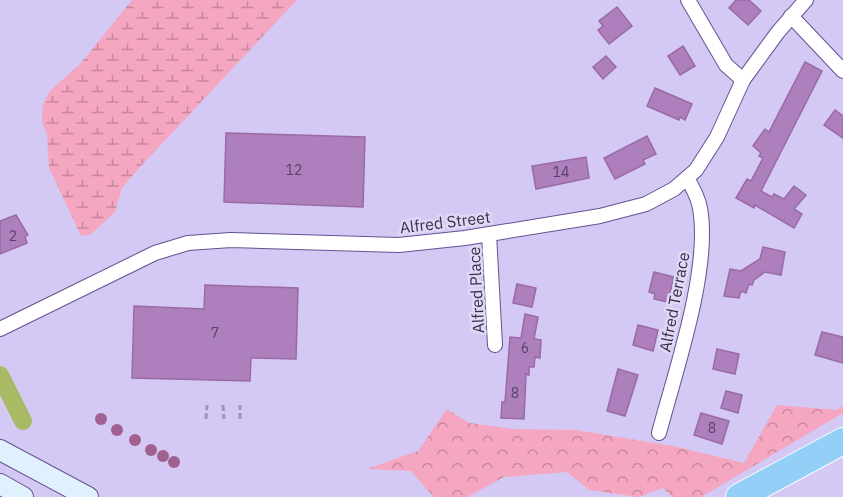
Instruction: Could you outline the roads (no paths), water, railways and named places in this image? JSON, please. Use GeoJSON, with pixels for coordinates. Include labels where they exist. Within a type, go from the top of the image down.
{"type":"FeatureCollection","features":[{"type":"Feature","properties":{"kind":"highway"},"geometry":{"type":"LineString","coordinates":[[739,497],[843,441]]}},
{"type":"Feature","properties":{"kind":"main road"},"geometry":{"type":"LineString","coordinates":[[0,450],[88,497]]}},
{"type":"Feature","properties":{"kind":"main road"},"geometry":{"type":"LineString","coordinates":[[0,484],[23,497]]}},
{"type":"Feature","properties":{"kind":"street"},"geometry":{"type":"LineString","coordinates":[[688,0],[726,65],[743,80]]}},
{"type":"Feature","properties":{"kind":"street","name":"Alfred Street"},"geometry":{"type":"LineString","coordinates":[[0,329],[155,253],[188,243],[231,240],[399,245],[489,234],[628,210],[665,195],[687,178],[708,153],[743,80],[791,16],[806,0]]}},
{"type":"Feature","properties":{"kind":"street"},"geometry":{"type":"LineString","coordinates":[[791,16],[843,72]]}},
{"type":"Feature","properties":{"kind":"street","name":"Alfred Terrace"},"geometry":{"type":"LineString","coordinates":[[659,433],[684,341],[701,250],[700,206],[687,178]]}},
{"type":"Feature","properties":{"kind":"street","name":"Alfred Place"},"geometry":{"type":"LineString","coordinates":[[489,234],[495,345]]}},
{"type":"Feature","properties":{"kind":"waterway"},"geometry":{"type":"LineString","coordinates":[[0,375],[23,421]]}}]}
